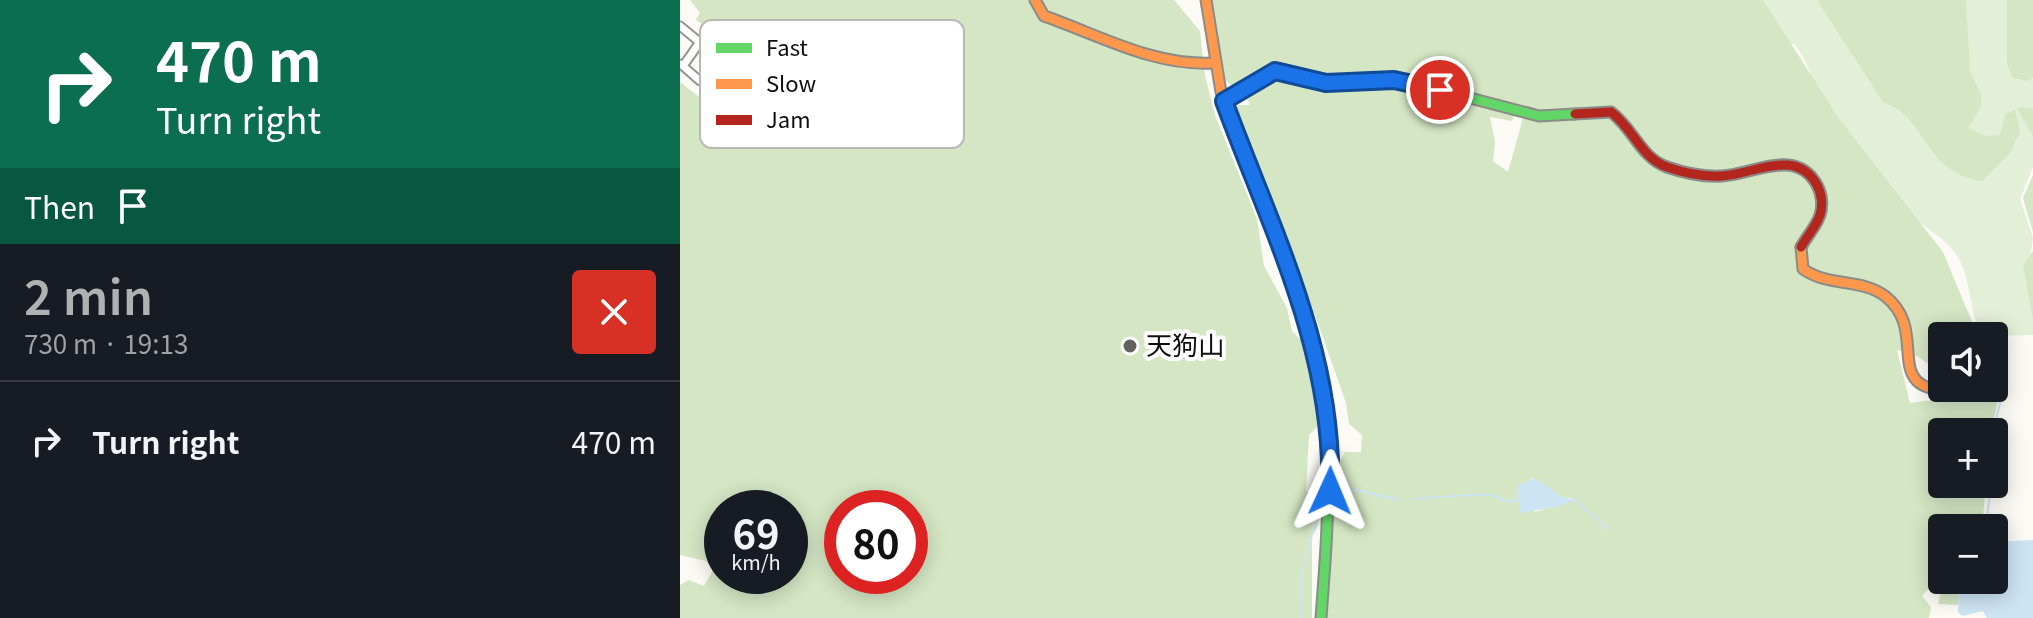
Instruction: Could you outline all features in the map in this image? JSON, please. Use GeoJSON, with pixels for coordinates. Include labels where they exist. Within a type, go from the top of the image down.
{"type":"FeatureCollection","features":[{"type":"Feature","properties":{"kind":"main road"},"geometry":{"type":"LineString","coordinates":[[1035,0],[1044,16],[1103,36],[1149,58],[1170,57],[1193,64],[1212,63]]}},
{"type":"Feature","properties":{"kind":"main road"},"geometry":{"type":"LineString","coordinates":[[1206,0],[1212,63],[1294,283],[1322,381],[1331,463],[1321,618]]}},
{"type":"Feature","properties":{"kind":"main road"},"geometry":{"type":"LineString","coordinates":[[1224,101],[1275,71],[1326,83],[1405,81],[1529,115],[1611,112],[1647,156],[1670,168],[1720,176],[1776,164],[1794,165],[1813,178],[1822,201],[1820,215],[1800,250],[1803,269],[1815,277],[1875,290],[1891,301],[1901,317],[1911,375],[1922,388],[1928,389]]}},
{"type":"Feature","properties":{"kind":"street"},"geometry":{"type":"LineString","coordinates":[[680,26],[700,42],[681,65],[700,81]]}},
{"type":"Feature","properties":{"kind":"green space"},"geometry":{"type":"Polygon","coordinates":[[[690,0],[1174,0],[1200,31],[1205,76],[1215,115],[1257,219],[1264,266],[1287,308],[1292,331],[1303,342],[1321,423],[1309,435],[1306,491],[1321,497],[1320,518],[1312,537],[1312,618],[680,618],[680,585],[689,580],[704,586],[704,594],[808,594],[808,490],[704,490],[704,561],[680,555],[680,82],[700,98],[700,148],[964,148],[964,20],[700,20],[700,23],[696,20],[700,13],[690,0]]]}},
{"type":"Feature","properties":{"kind":"green space"},"geometry":{"type":"Polygon","coordinates":[[[1212,0],[1763,0],[1840,120],[1943,252],[1972,322],[1928,322],[1928,363],[1897,350],[1910,403],[1998,402],[1994,418],[1928,418],[1928,498],[1985,498],[1983,514],[1928,514],[1928,589],[1922,596],[1931,607],[1929,618],[1325,618],[1335,470],[1345,452],[1361,452],[1362,435],[1349,424],[1346,403],[1301,275],[1236,111],[1238,105],[1250,105],[1242,86],[1234,88],[1227,81],[1217,60],[1212,0]],[[1514,116],[1512,121],[1490,117],[1495,142],[1493,161],[1508,172],[1523,118],[1514,116]],[[1533,478],[1523,485],[1535,512],[1574,499],[1562,497],[1533,478]]]}},
{"type":"Feature","properties":{"kind":"green space"},"geometry":{"type":"Polygon","coordinates":[[[1752,0],[2018,0],[2033,76],[2033,167],[2020,199],[2033,238],[2030,257],[2033,261],[2033,335],[2008,336],[2008,322],[1976,322],[1964,269],[1955,253],[1911,215],[1847,144],[1826,113],[1801,54],[1794,44],[1784,48],[1752,0]]]}},
{"type":"Feature","properties":{"kind":"green space"},"geometry":{"type":"Polygon","coordinates":[[[1817,0],[1966,0],[1970,72],[1981,94],[1981,107],[1968,128],[1985,136],[2000,135],[2005,114],[2015,110],[2020,132],[2010,153],[1982,181],[1947,167],[1909,120],[1883,102],[1817,0]]]}},
{"type":"Feature","properties":{"kind":"green space"},"geometry":{"type":"Polygon","coordinates":[[[2007,0],[2033,0],[2033,77],[2028,81],[2013,78],[2007,63],[2007,0]]]}},
{"type":"Feature","properties":{"kind":"green space"},"geometry":{"type":"Polygon","coordinates":[[[2017,109],[2033,109],[2033,136],[2017,109]]]}},
{"type":"Feature","properties":{"kind":"green space"},"geometry":{"type":"Polygon","coordinates":[[[2033,175],[2033,232],[2023,198],[2033,175]]]}},
{"type":"Feature","properties":{"kind":"green space"},"geometry":{"type":"Polygon","coordinates":[[[2033,251],[2033,320],[2023,265],[2033,251]]]}},
{"type":"Feature","properties":{"kind":"green space"},"geometry":{"type":"Polygon","coordinates":[[[1940,594],[1958,594],[1958,605],[1938,604],[1940,594]]]}},
{"type":"Feature","properties":{"kind":"water"},"geometry":{"type":"Polygon","coordinates":[[[1535,478],[1562,497],[1574,500],[1560,506],[1520,513],[1517,486],[1535,478]]]}},
{"type":"Feature","properties":{"kind":"water"},"geometry":{"type":"Polygon","coordinates":[[[2033,540],[2033,618],[1987,618],[1983,611],[1962,616],[1958,612],[1959,594],[2008,594],[2008,541],[2033,540]]]}},
{"type":"Feature","properties":{"kind":"waterway"},"geometry":{"type":"LineString","coordinates":[[1996,418],[2000,402]]}},
{"type":"Feature","properties":{"kind":"waterway"},"geometry":{"type":"LineString","coordinates":[[1336,505],[1352,489],[1399,500]]}},
{"type":"Feature","properties":{"kind":"waterway"},"geometry":{"type":"LineString","coordinates":[[1411,500],[1484,495],[1508,502],[1518,499]]}},
{"type":"Feature","properties":{"kind":"waterway"},"geometry":{"type":"LineString","coordinates":[[1988,514],[1989,498]]}},
{"type":"Feature","properties":{"kind":"waterway"},"geometry":{"type":"LineString","coordinates":[[1573,499],[1602,523],[1605,530]]}},
{"type":"Feature","properties":{"kind":"waterway"},"geometry":{"type":"LineString","coordinates":[[1301,618],[1300,580],[1320,504]]}},
{"type":"Feature","properties":{"kind":"traffic: fast"},"geometry":{"type":"LineString","coordinates":[[1224,101],[1275,71],[1326,83],[1405,81],[1539,116],[1575,114]]}},
{"type":"Feature","properties":{"kind":"traffic: fast"},"geometry":{"type":"LineString","coordinates":[[1300,304],[1320,382],[1328,460],[1321,618]]}},
{"type":"Feature","properties":{"kind":"traffic: slow"},"geometry":{"type":"LineString","coordinates":[[1035,0],[1044,16],[1126,48],[1169,60],[1212,63]]}},
{"type":"Feature","properties":{"kind":"traffic: slow"},"geometry":{"type":"LineString","coordinates":[[1206,0],[1221,92],[1300,304]]}},
{"type":"Feature","properties":{"kind":"traffic: slow"},"geometry":{"type":"LineString","coordinates":[[1801,247],[1803,269],[1813,275],[1866,287],[1885,296],[1899,312],[1905,328],[1912,374],[1922,385],[1928,387]]}},
{"type":"Feature","properties":{"kind":"traffic: jam"},"geometry":{"type":"LineString","coordinates":[[1575,114],[1611,112],[1650,157],[1667,167],[1687,173],[1722,176],[1774,166],[1798,167],[1817,185],[1822,204],[1818,219],[1801,247]]}},
{"type":"Feature","properties":{"kind":"place","name":"天狗山"},"geometry":{"type":"Point","coordinates":[1130,346]}},
{"type":"Feature","properties":{"kind":"route"},"geometry":{"type":"LineString","coordinates":[[1330,491],[1330,436],[1318,360],[1302,305],[1224,101],[1243,93],[1275,71],[1326,83],[1394,80],[1440,90]]}}]}
